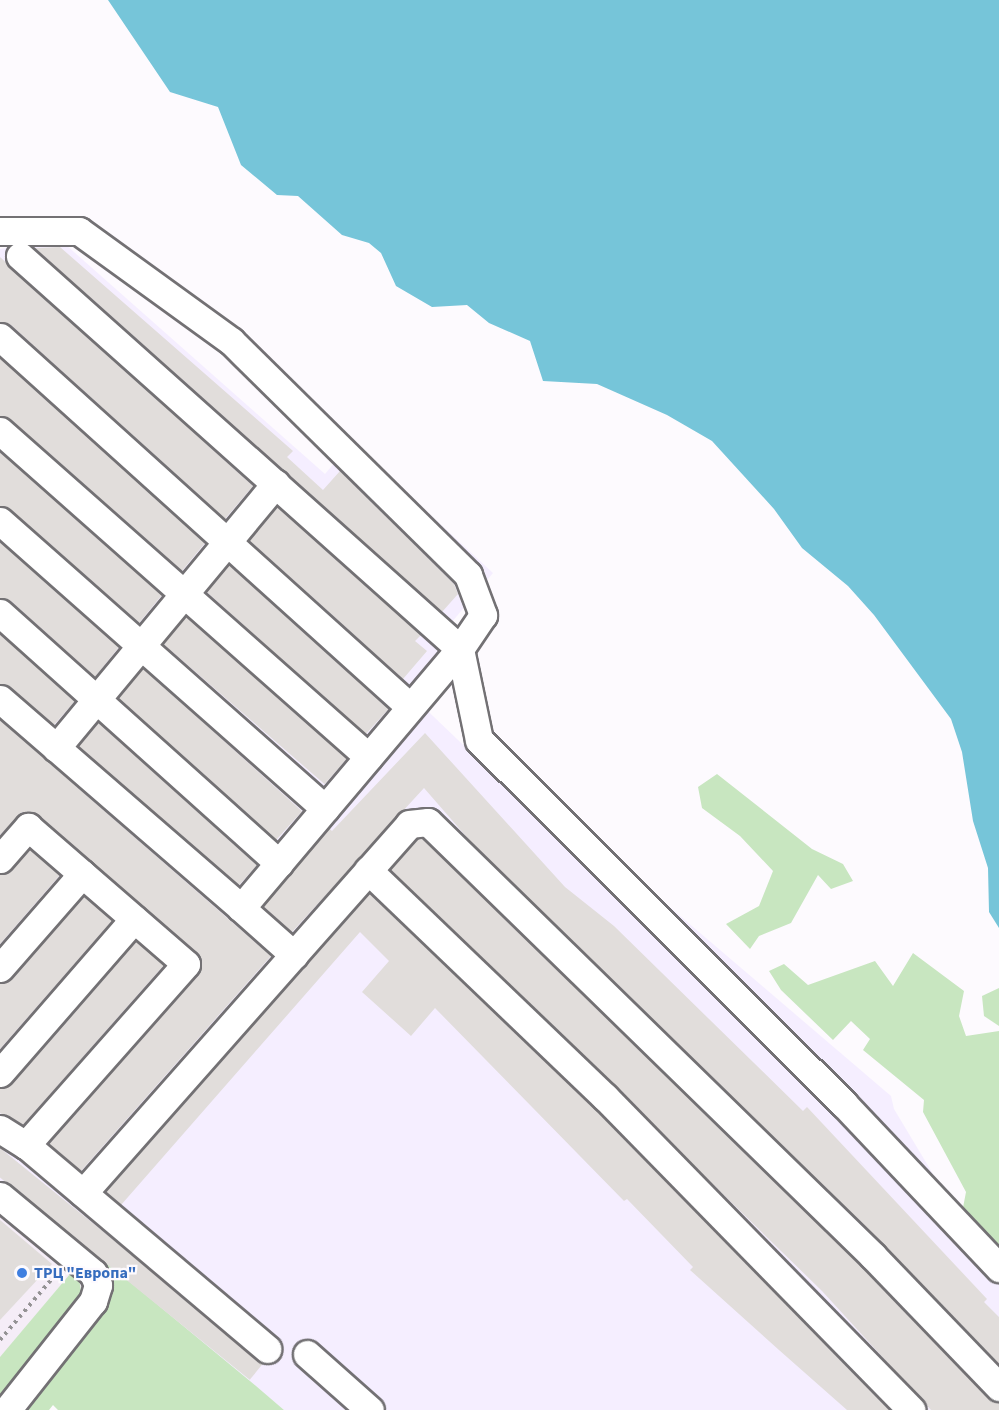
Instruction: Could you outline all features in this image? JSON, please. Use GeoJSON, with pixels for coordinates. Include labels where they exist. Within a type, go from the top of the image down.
{"type":"FeatureCollection","features":[{"type":"Feature","properties":{"kind":"lane"},"geometry":{"type":"LineString","coordinates":[[0,231],[79,231],[231,341],[468,575],[483,615],[459,648],[369,757],[241,908]]}},
{"type":"Feature","properties":{"kind":"lane"},"geometry":{"type":"LineString","coordinates":[[20,256],[459,648],[479,740],[844,1104],[999,1268]]}},
{"type":"Feature","properties":{"kind":"lane"},"geometry":{"type":"LineString","coordinates":[[0,337],[410,707]]}},
{"type":"Feature","properties":{"kind":"lane"},"geometry":{"type":"LineString","coordinates":[[0,431],[369,757]]}},
{"type":"Feature","properties":{"kind":"lane"},"geometry":{"type":"LineString","coordinates":[[56,748],[276,483]]}},
{"type":"Feature","properties":{"kind":"lane"},"geometry":{"type":"LineString","coordinates":[[0,521],[325,809]]}},
{"type":"Feature","properties":{"kind":"lane"},"geometry":{"type":"LineString","coordinates":[[0,613],[279,863]]}},
{"type":"Feature","properties":{"kind":"lane"},"geometry":{"type":"LineString","coordinates":[[0,699],[294,955]]}},
{"type":"Feature","properties":{"kind":"lane"},"geometry":{"type":"LineString","coordinates":[[83,1193],[409,824],[428,822],[873,1256],[999,1387]]}},
{"type":"Feature","properties":{"kind":"lane"},"geometry":{"type":"LineString","coordinates":[[0,859],[28,827],[186,964],[26,1145]]}},
{"type":"Feature","properties":{"kind":"lane"},"geometry":{"type":"LineString","coordinates":[[368,870],[605,1097],[911,1410]]}},
{"type":"Feature","properties":{"kind":"lane"},"geometry":{"type":"LineString","coordinates":[[0,968],[82,874]]}},
{"type":"Feature","properties":{"kind":"lane"},"geometry":{"type":"LineString","coordinates":[[0,1073],[134,920]]}},
{"type":"Feature","properties":{"kind":"lane"},"geometry":{"type":"LineString","coordinates":[[0,1129],[26,1145],[267,1349]]}},
{"type":"Feature","properties":{"kind":"lane"},"geometry":{"type":"LineString","coordinates":[[0,1196],[93,1273],[98,1285],[86,1310],[7,1410]]}},
{"type":"Feature","properties":{"kind":"lane"},"geometry":{"type":"LineString","coordinates":[[307,1354],[370,1410]]}},
{"type":"Feature","properties":{"kind":"path"},"geometry":{"type":"LineString","coordinates":[[0,1340],[58,1271]]}},
{"type":"Feature","properties":{"kind":"shaded area"},"geometry":{"type":"Polygon","coordinates":[[[48,229],[325,474],[352,442],[493,573],[446,629],[455,639],[410,694],[649,923],[665,903],[891,1096],[894,1109],[957,1214],[999,1273],[999,1410],[284,1410],[55,1220],[51,1223],[0,1180],[0,249],[36,243],[48,229]]]}},
{"type":"Feature","properties":{"kind":"shaded area"},"geometry":{"type":"Polygon","coordinates":[[[0,1180],[99,1269],[0,1410],[0,1180]]]}},
{"type":"Feature","properties":{"kind":"green space"},"geometry":{"type":"Polygon","coordinates":[[[717,774],[812,849],[843,864],[853,881],[831,889],[818,875],[791,923],[759,936],[750,949],[726,924],[759,906],[773,871],[740,836],[702,808],[698,787],[717,774]]]}},
{"type":"Feature","properties":{"kind":"green space"},"geometry":{"type":"Polygon","coordinates":[[[913,953],[964,991],[959,1016],[966,1036],[999,1031],[999,1258],[961,1218],[966,1192],[923,1112],[924,1100],[863,1050],[870,1039],[851,1021],[833,1040],[781,990],[769,971],[784,964],[808,985],[875,961],[893,986],[913,953]]]}},
{"type":"Feature","properties":{"kind":"green space"},"geometry":{"type":"Polygon","coordinates":[[[999,988],[999,1026],[984,1016],[982,996],[999,988]]]}},
{"type":"Feature","properties":{"kind":"green space"},"geometry":{"type":"Polygon","coordinates":[[[55,1220],[284,1410],[58,1410],[53,1405],[49,1410],[19,1410],[104,1302],[49,1226],[55,1220]]]}},
{"type":"Feature","properties":{"kind":"green space"},"geometry":{"type":"Polygon","coordinates":[[[70,1274],[79,1278],[82,1298],[0,1398],[0,1357],[70,1274]]]}},
{"type":"Feature","properties":{"kind":"water"},"geometry":{"type":"Polygon","coordinates":[[[108,0],[999,0],[999,928],[989,912],[988,868],[973,821],[962,752],[951,719],[874,615],[848,586],[802,548],[774,509],[712,441],[667,415],[597,384],[543,381],[530,341],[489,323],[467,305],[432,307],[396,286],[381,253],[369,243],[342,235],[298,196],[277,195],[241,165],[218,107],[170,92],[108,0]]]}},
{"type":"Feature","properties":{"kind":"building"},"geometry":{"type":"Polygon","coordinates":[[[60,247],[293,451],[287,457],[323,490],[340,471],[454,584],[458,594],[442,612],[35,248],[60,247]]]}},
{"type":"Feature","properties":{"kind":"building"},"geometry":{"type":"Polygon","coordinates":[[[0,257],[253,486],[225,519],[11,325],[0,322],[0,257]]]}},
{"type":"Feature","properties":{"kind":"building"},"geometry":{"type":"Polygon","coordinates":[[[0,358],[205,543],[182,571],[10,419],[0,416],[0,358]]]}},
{"type":"Feature","properties":{"kind":"building"},"geometry":{"type":"Polygon","coordinates":[[[0,452],[162,595],[139,623],[10,509],[0,506],[0,452]]]}},
{"type":"Feature","properties":{"kind":"building"},"geometry":{"type":"Polygon","coordinates":[[[277,507],[421,635],[415,641],[427,651],[403,679],[249,540],[277,507]]]}},
{"type":"Feature","properties":{"kind":"building"},"geometry":{"type":"Polygon","coordinates":[[[0,542],[119,647],[95,677],[11,601],[0,598],[0,542]]]}},
{"type":"Feature","properties":{"kind":"building"},"geometry":{"type":"Polygon","coordinates":[[[229,565],[389,709],[365,735],[206,591],[229,565]]]}},
{"type":"Feature","properties":{"kind":"building"},"geometry":{"type":"Polygon","coordinates":[[[186,616],[348,757],[325,784],[162,643],[186,616]]]}},
{"type":"Feature","properties":{"kind":"building"},"geometry":{"type":"Polygon","coordinates":[[[0,634],[75,701],[54,725],[10,687],[0,684],[0,634]]]}},
{"type":"Feature","properties":{"kind":"building"},"geometry":{"type":"Polygon","coordinates":[[[143,668],[302,811],[276,840],[117,697],[143,668]]]}},
{"type":"Feature","properties":{"kind":"building"},"geometry":{"type":"Polygon","coordinates":[[[0,720],[271,956],[81,1171],[48,1143],[198,974],[201,959],[38,815],[22,812],[0,835],[0,720]]]}},
{"type":"Feature","properties":{"kind":"building"},"geometry":{"type":"Polygon","coordinates":[[[98,722],[257,865],[236,888],[77,745],[98,722]]]}},
{"type":"Feature","properties":{"kind":"building"},"geometry":{"type":"Polygon","coordinates":[[[425,733],[565,887],[614,926],[803,1111],[807,1107],[987,1299],[984,1302],[999,1317],[999,1364],[884,1245],[471,842],[424,788],[292,932],[263,906],[329,828],[332,831],[425,733]]]}},
{"type":"Feature","properties":{"kind":"building"},"geometry":{"type":"Polygon","coordinates":[[[422,838],[862,1267],[988,1398],[999,1402],[999,1410],[931,1410],[822,1291],[390,869],[417,839],[422,838]]]}},
{"type":"Feature","properties":{"kind":"building"},"geometry":{"type":"Polygon","coordinates":[[[30,849],[60,875],[0,944],[0,874],[11,870],[30,849]]]}},
{"type":"Feature","properties":{"kind":"building"},"geometry":{"type":"Polygon","coordinates":[[[369,893],[594,1108],[889,1410],[847,1410],[779,1350],[690,1270],[693,1267],[627,1199],[624,1201],[435,1008],[411,1036],[362,992],[389,961],[360,932],[121,1205],[105,1192],[369,893]]]}},
{"type":"Feature","properties":{"kind":"building"},"geometry":{"type":"Polygon","coordinates":[[[84,896],[112,921],[0,1049],[0,983],[12,978],[84,896]]]}},
{"type":"Feature","properties":{"kind":"building"},"geometry":{"type":"Polygon","coordinates":[[[136,941],[164,965],[23,1125],[0,1113],[0,1088],[12,1083],[136,941]]]}},
{"type":"Feature","properties":{"kind":"building"},"geometry":{"type":"Polygon","coordinates":[[[0,1148],[264,1362],[250,1380],[0,1178],[0,1148]]]}},
{"type":"Feature","properties":{"kind":"building","name":"ТРЦ \"Европа\""},"geometry":{"type":"Polygon","coordinates":[[[0,1220],[52,1264],[0,1320],[0,1220]]]}},
{"type":"Feature","properties":{"kind":"place","name":"ТРЦ \"Европа\""},"geometry":{"type":"Point","coordinates":[22,1273]}}]}
